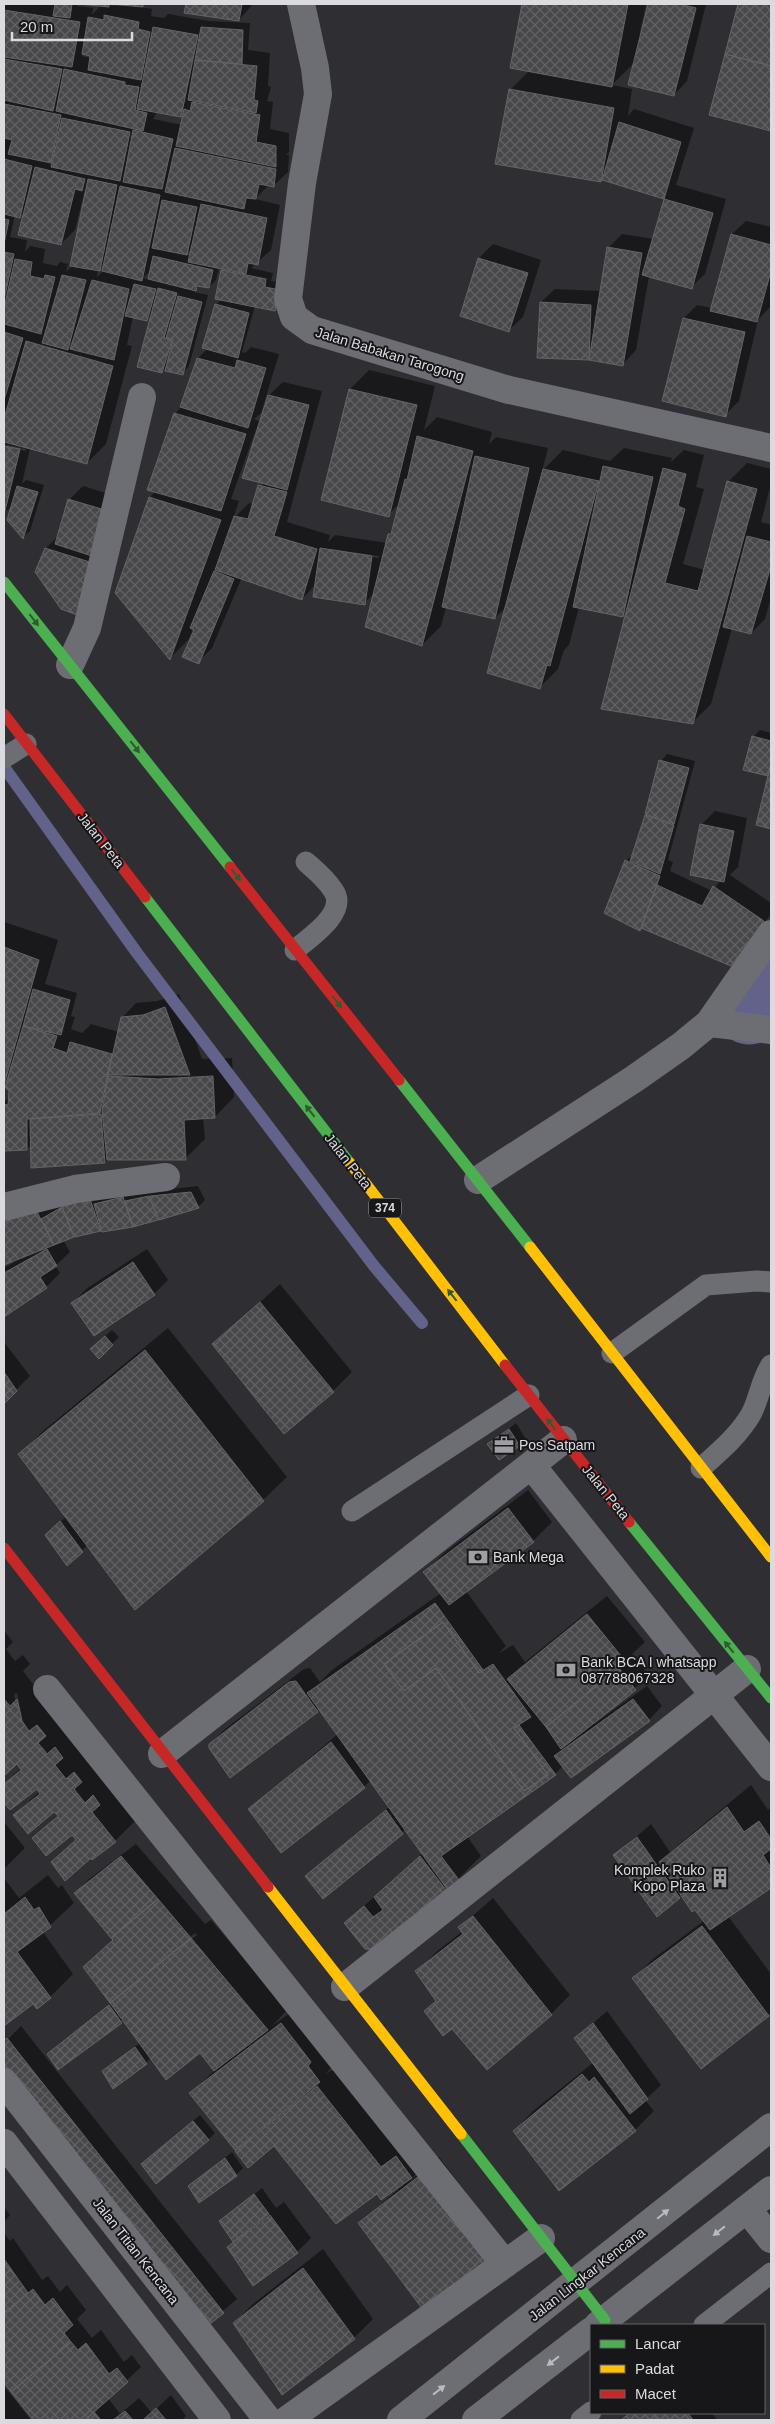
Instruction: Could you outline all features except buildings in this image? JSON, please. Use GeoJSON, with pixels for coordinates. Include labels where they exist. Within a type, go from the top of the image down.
{"type":"FeatureCollection","features":[{"type":"Feature","properties":{"kind":"main road"},"geometry":{"type":"LineString","coordinates":[[4,582],[478,1180],[771,1557]]}},
{"type":"Feature","properties":{"kind":"main road","name":"Jalan Peta"},"geometry":{"type":"LineString","coordinates":[[4,714],[564,1440],[771,1698]]}},
{"type":"Feature","properties":{"kind":"main road"},"geometry":{"type":"LineString","coordinates":[[4,1548],[162,1754],[541,2238],[576,2284],[597,2324]]}},
{"type":"Feature","properties":{"kind":"street","name":"Jalan Babakan Tarogong"},"geometry":{"type":"LineString","coordinates":[[300,4],[315,68],[318,94],[302,183],[288,299],[294,317],[312,330],[509,390],[771,448]]}},
{"type":"Feature","properties":{"kind":"street"},"geometry":{"type":"LineString","coordinates":[[70,665],[87,628],[142,397]]}},
{"type":"Feature","properties":{"kind":"street"},"geometry":{"type":"LineString","coordinates":[[478,1180],[658,1063],[709,1023],[771,934]]}},
{"type":"Feature","properties":{"kind":"street"},"geometry":{"type":"LineString","coordinates":[[709,1023],[771,1030]]}},
{"type":"Feature","properties":{"kind":"street"},"geometry":{"type":"LineString","coordinates":[[4,1207],[75,1189],[166,1178]]}},
{"type":"Feature","properties":{"kind":"street"},"geometry":{"type":"LineString","coordinates":[[162,1754],[564,1440]]}},
{"type":"Feature","properties":{"kind":"street"},"geometry":{"type":"LineString","coordinates":[[532,1466],[771,1767]]}},
{"type":"Feature","properties":{"kind":"street"},"geometry":{"type":"LineString","coordinates":[[345,1988],[712,1695],[748,1669]]}},
{"type":"Feature","properties":{"kind":"street"},"geometry":{"type":"LineString","coordinates":[[47,1689],[505,2264]]}},
{"type":"Feature","properties":{"kind":"street","name":"Jalan Titian Kencana"},"geometry":{"type":"LineString","coordinates":[[4,2082],[268,2420]]}},
{"type":"Feature","properties":{"kind":"street","name":"Jalan Lingkar Kencana"},"geometry":{"type":"LineString","coordinates":[[401,2420],[576,2284],[771,2127]]}},
{"type":"Feature","properties":{"kind":"street"},"geometry":{"type":"LineString","coordinates":[[4,2142],[217,2420]]}},
{"type":"Feature","properties":{"kind":"street"},"geometry":{"type":"LineString","coordinates":[[599,2324],[771,2190]]}},
{"type":"Feature","properties":{"kind":"street"},"geometry":{"type":"LineString","coordinates":[[748,2209],[771,2238]]}},
{"type":"Feature","properties":{"kind":"street"},"geometry":{"type":"LineString","coordinates":[[286,2420],[541,2238]]}},
{"type":"Feature","properties":{"kind":"street"},"geometry":{"type":"LineString","coordinates":[[476,2420],[590,2331]]}},
{"type":"Feature","properties":{"kind":"lane"},"geometry":{"type":"LineString","coordinates":[[4,758],[26,744]]}},
{"type":"Feature","properties":{"kind":"lane"},"geometry":{"type":"LineString","coordinates":[[295,950],[329,919],[337,898],[333,889],[306,862]]}},
{"type":"Feature","properties":{"kind":"lane"},"geometry":{"type":"LineString","coordinates":[[612,1353],[706,1286],[757,1281],[771,1282]]}},
{"type":"Feature","properties":{"kind":"lane"},"geometry":{"type":"LineString","coordinates":[[701,1468],[731,1442],[751,1415],[759,1387],[771,1365]]}},
{"type":"Feature","properties":{"kind":"lane"},"geometry":{"type":"LineString","coordinates":[[352,1511],[529,1395]]}},
{"type":"Feature","properties":{"kind":"lane"},"geometry":{"type":"LineString","coordinates":[[705,2324],[771,2273]]}},
{"type":"Feature","properties":{"kind":"waterway"},"geometry":{"type":"LineString","coordinates":[[4,767],[137,953],[374,1266],[422,1323]]}},
{"type":"Feature","properties":{"kind":"waterway"},"geometry":{"type":"LineString","coordinates":[[749,1009],[771,976]]}},
{"type":"Feature","properties":{"kind":"traffic: fast"},"geometry":{"type":"LineString","coordinates":[[4,582],[230,867]]}},
{"type":"Feature","properties":{"kind":"traffic: fast"},"geometry":{"type":"LineString","coordinates":[[145,897],[350,1163]]}},
{"type":"Feature","properties":{"kind":"traffic: fast"},"geometry":{"type":"LineString","coordinates":[[399,1080],[530,1247]]}},
{"type":"Feature","properties":{"kind":"traffic: fast"},"geometry":{"type":"LineString","coordinates":[[629,1522],[771,1698]]}},
{"type":"Feature","properties":{"kind":"traffic: fast"},"geometry":{"type":"LineString","coordinates":[[461,2134],[605,2320]]}},
{"type":"Feature","properties":{"kind":"traffic: slow"},"geometry":{"type":"LineString","coordinates":[[350,1163],[505,1365]]}},
{"type":"Feature","properties":{"kind":"traffic: slow"},"geometry":{"type":"LineString","coordinates":[[530,1247],[771,1557]]}},
{"type":"Feature","properties":{"kind":"traffic: slow"},"geometry":{"type":"LineString","coordinates":[[268,1887],[461,2134]]}},
{"type":"Feature","properties":{"kind":"traffic: jam"},"geometry":{"type":"LineString","coordinates":[[4,714],[145,897]]}},
{"type":"Feature","properties":{"kind":"traffic: jam"},"geometry":{"type":"LineString","coordinates":[[230,867],[399,1080]]}},
{"type":"Feature","properties":{"kind":"traffic: jam"},"geometry":{"type":"LineString","coordinates":[[505,1365],[629,1522]]}},
{"type":"Feature","properties":{"kind":"traffic: jam"},"geometry":{"type":"LineString","coordinates":[[4,1548],[268,1887]]}},
{"type":"Feature","properties":{"kind":"place","name":"Pos Satpam"},"geometry":{"type":"Point","coordinates":[504,1445]}},
{"type":"Feature","properties":{"kind":"place","name":"Bank Mega"},"geometry":{"type":"Point","coordinates":[478,1557]}},
{"type":"Feature","properties":{"kind":"place","name":"Bank BCA I whatsapp 087788067328"},"geometry":{"type":"Point","coordinates":[566,1670]}},
{"type":"Feature","properties":{"kind":"place","name":"Komplek Ruko Kopo Plaza"},"geometry":{"type":"Point","coordinates":[720,1878]}}]}
